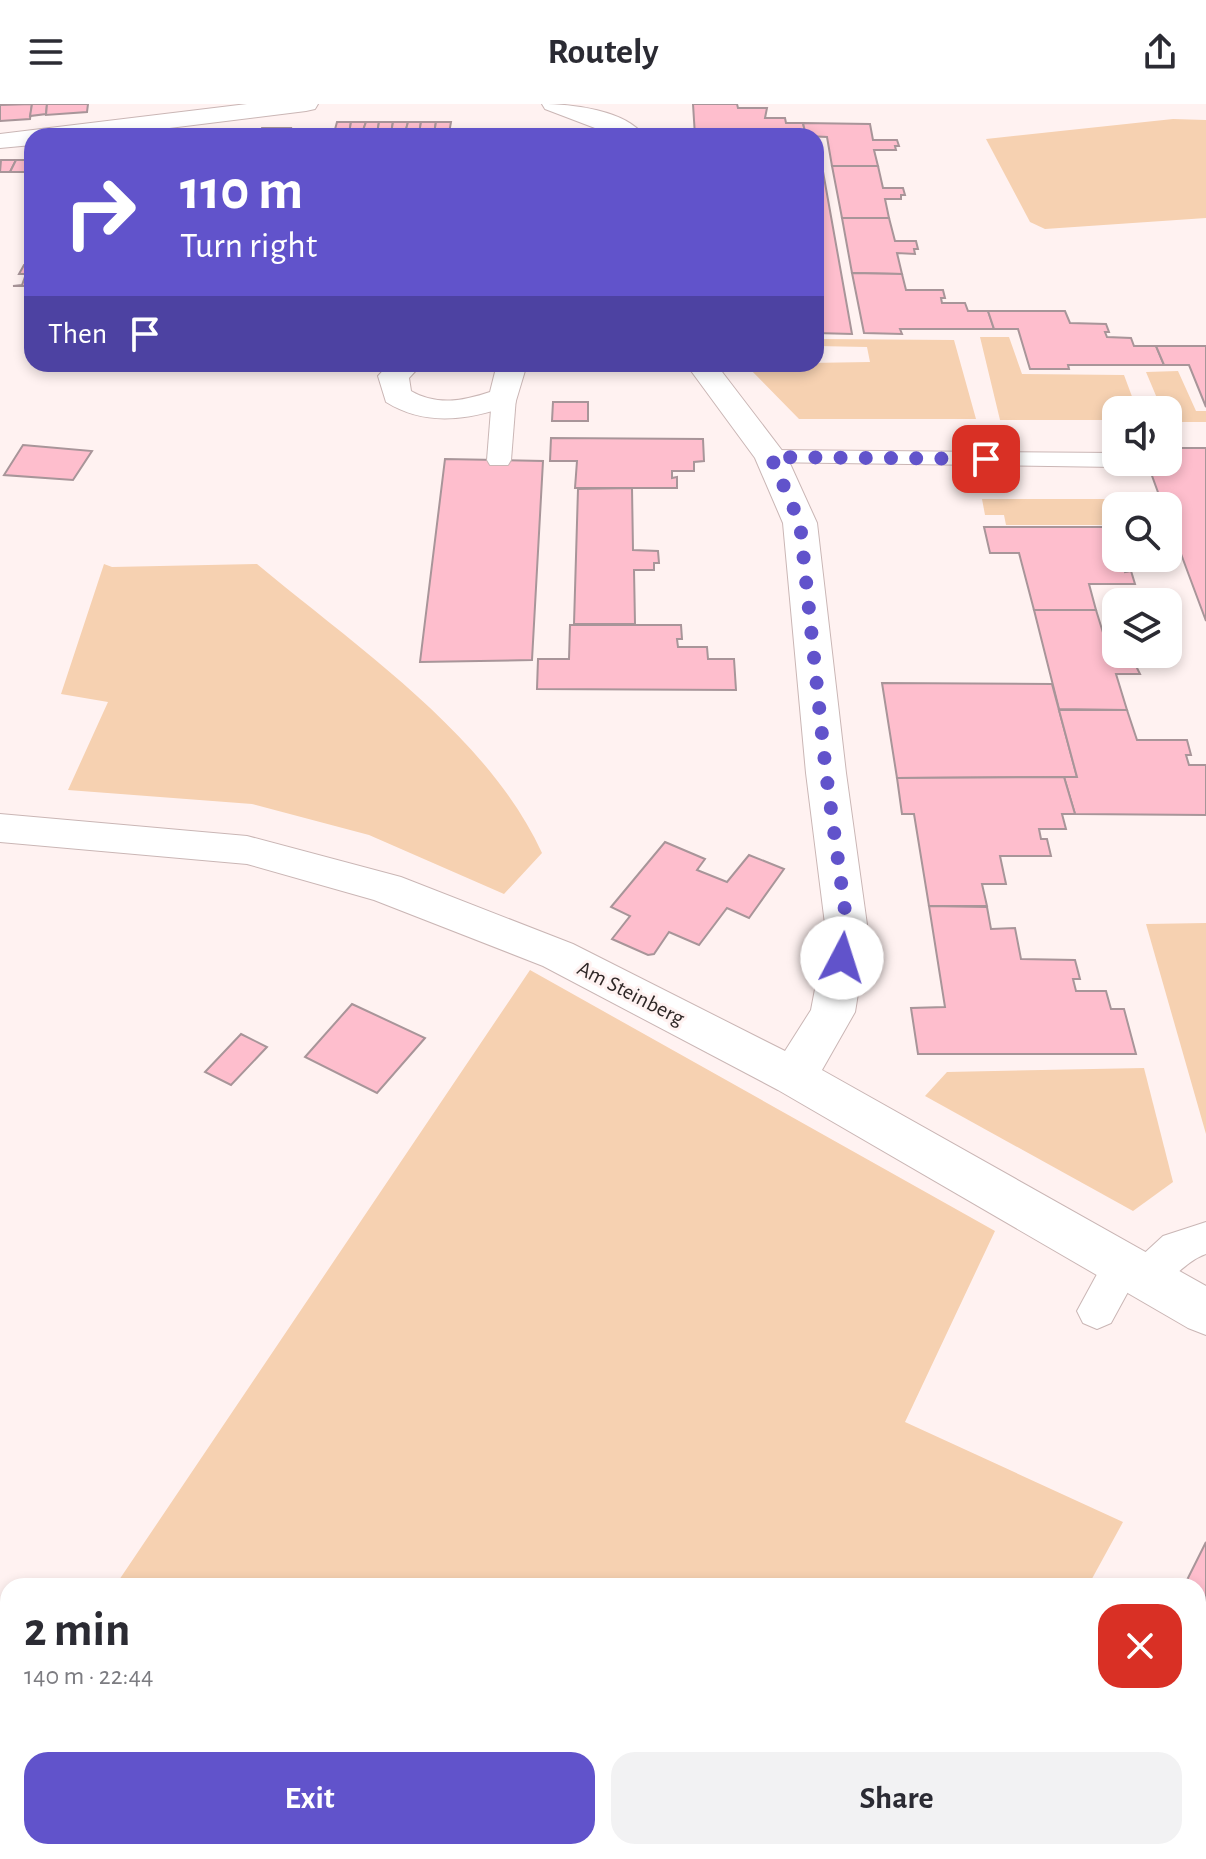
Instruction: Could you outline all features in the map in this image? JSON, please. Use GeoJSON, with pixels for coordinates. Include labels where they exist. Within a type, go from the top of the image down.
{"type":"FeatureCollection","features":[{"type":"Feature","properties":{"kind":"street"},"geometry":{"type":"LineString","coordinates":[[110,128],[306,104]]}},
{"type":"Feature","properties":{"kind":"street"},"geometry":{"type":"LineString","coordinates":[[555,104],[621,128]]}},
{"type":"Feature","properties":{"kind":"street"},"geometry":{"type":"LineString","coordinates":[[0,141],[24,139]]}},
{"type":"Feature","properties":{"kind":"street"},"geometry":{"type":"LineString","coordinates":[[398,372],[393,376],[397,395],[408,404],[429,410],[458,411],[504,397],[510,372]]}},
{"type":"Feature","properties":{"kind":"street"},"geometry":{"type":"LineString","coordinates":[[707,372],[771,457],[800,523],[826,773],[847,932],[833,1012],[794,1077]]}},
{"type":"Feature","properties":{"kind":"street","name":"Am Steinberg"},"geometry":{"type":"LineString","coordinates":[[0,828],[247,850],[386,888],[558,955],[794,1077],[1206,1312]]}},
{"type":"Feature","properties":{"kind":"lane"},"geometry":{"type":"LineString","coordinates":[[499,460],[504,397]]}},
{"type":"Feature","properties":{"kind":"lane"},"geometry":{"type":"LineString","coordinates":[[771,457],[894,466],[1102,460]]}},
{"type":"Feature","properties":{"kind":"lane"},"geometry":{"type":"LineString","coordinates":[[1097,1311],[1133,1272],[1177,1248],[1206,1238]]}},
{"type":"Feature","properties":{"kind":"shaded area"},"geometry":{"type":"Polygon","coordinates":[[[1173,119],[1206,120],[1206,218],[1045,229],[1030,222],[986,139],[1173,119]]]}},
{"type":"Feature","properties":{"kind":"shaded area"},"geometry":{"type":"Polygon","coordinates":[[[980,337],[1009,337],[1022,374],[1124,375],[1132,396],[1102,396],[1102,420],[1000,420],[980,337]]]}},
{"type":"Feature","properties":{"kind":"shaded area"},"geometry":{"type":"Polygon","coordinates":[[[824,339],[954,340],[976,419],[799,419],[753,372],[824,372],[824,363],[870,362],[867,347],[824,346],[824,339]]]}},
{"type":"Feature","properties":{"kind":"shaded area"},"geometry":{"type":"Polygon","coordinates":[[[1178,371],[1196,411],[1206,411],[1206,422],[1182,422],[1182,396],[1156,396],[1146,372],[1178,371]]]}},
{"type":"Feature","properties":{"kind":"shaded area"},"geometry":{"type":"Polygon","coordinates":[[[982,499],[1102,499],[1102,525],[1006,525],[1004,515],[985,515],[982,499]]]}},
{"type":"Feature","properties":{"kind":"shaded area"},"geometry":{"type":"Polygon","coordinates":[[[104,564],[112,567],[257,564],[376,660],[454,731],[518,810],[542,853],[504,894],[369,835],[252,804],[68,790],[108,702],[61,694],[104,564]]]}},
{"type":"Feature","properties":{"kind":"shaded area"},"geometry":{"type":"Polygon","coordinates":[[[1206,923],[1206,1134],[1146,924],[1206,923]]]}},
{"type":"Feature","properties":{"kind":"shaded area"},"geometry":{"type":"Polygon","coordinates":[[[530,970],[995,1231],[905,1422],[1123,1522],[1092,1578],[120,1578],[530,970]]]}},
{"type":"Feature","properties":{"kind":"shaded area"},"geometry":{"type":"Polygon","coordinates":[[[1144,1068],[1173,1182],[1133,1211],[925,1096],[947,1072],[1144,1068]]]}},
{"type":"Feature","properties":{"kind":"building"},"geometry":{"type":"Polygon","coordinates":[[[32,104],[30,119],[0,121],[0,105],[32,104]]]}},
{"type":"Feature","properties":{"kind":"building"},"geometry":{"type":"Polygon","coordinates":[[[32,104],[47,104],[46,114],[30,116],[32,104]]]}},
{"type":"Feature","properties":{"kind":"building"},"geometry":{"type":"Polygon","coordinates":[[[47,104],[88,104],[87,112],[46,115],[47,104]]]}},
{"type":"Feature","properties":{"kind":"building"},"geometry":{"type":"Polygon","coordinates":[[[693,104],[767,108],[765,118],[785,118],[786,123],[803,123],[804,128],[694,128],[693,104]]]}},
{"type":"Feature","properties":{"kind":"building"},"geometry":{"type":"Polygon","coordinates":[[[337,122],[351,122],[350,128],[335,128],[337,122]]]}},
{"type":"Feature","properties":{"kind":"building"},"geometry":{"type":"Polygon","coordinates":[[[351,122],[366,122],[364,128],[350,128],[351,122]]]}},
{"type":"Feature","properties":{"kind":"building"},"geometry":{"type":"Polygon","coordinates":[[[366,122],[379,122],[378,128],[364,128],[366,122]]]}},
{"type":"Feature","properties":{"kind":"building"},"geometry":{"type":"Polygon","coordinates":[[[379,122],[393,122],[392,128],[378,128],[379,122]]]}},
{"type":"Feature","properties":{"kind":"building"},"geometry":{"type":"Polygon","coordinates":[[[393,122],[408,122],[406,128],[392,128],[393,122]]]}},
{"type":"Feature","properties":{"kind":"building"},"geometry":{"type":"Polygon","coordinates":[[[408,122],[421,122],[420,128],[406,128],[408,122]]]}},
{"type":"Feature","properties":{"kind":"building"},"geometry":{"type":"Polygon","coordinates":[[[421,122],[436,122],[435,128],[420,128],[421,122]]]}},
{"type":"Feature","properties":{"kind":"building"},"geometry":{"type":"Polygon","coordinates":[[[436,122],[451,122],[450,128],[435,128],[436,122]]]}},
{"type":"Feature","properties":{"kind":"building"},"geometry":{"type":"Polygon","coordinates":[[[803,123],[870,124],[873,140],[897,140],[899,146],[895,146],[896,150],[874,150],[878,166],[832,166],[824,128],[804,128],[803,123]]]}},
{"type":"Feature","properties":{"kind":"building"},"geometry":{"type":"Polygon","coordinates":[[[1,160],[16,160],[10,172],[0,172],[1,160]]]}},
{"type":"Feature","properties":{"kind":"building"},"geometry":{"type":"Polygon","coordinates":[[[16,160],[24,160],[24,172],[10,172],[16,160]]]}},
{"type":"Feature","properties":{"kind":"building"},"geometry":{"type":"Polygon","coordinates":[[[832,166],[878,166],[883,188],[903,188],[905,195],[901,195],[901,199],[885,199],[889,218],[842,218],[832,166]]]}},
{"type":"Feature","properties":{"kind":"building"},"geometry":{"type":"Polygon","coordinates":[[[824,177],[852,334],[824,333],[824,177]]]}},
{"type":"Feature","properties":{"kind":"building"},"geometry":{"type":"Polygon","coordinates":[[[842,218],[889,218],[895,241],[916,241],[918,249],[914,249],[915,254],[897,253],[902,274],[852,273],[842,218]]]}},
{"type":"Feature","properties":{"kind":"building"},"geometry":{"type":"Polygon","coordinates":[[[852,273],[902,274],[906,290],[943,290],[945,298],[941,298],[942,303],[965,303],[968,311],[988,311],[994,329],[900,329],[902,334],[864,333],[852,273]]]}},
{"type":"Feature","properties":{"kind":"building"},"geometry":{"type":"Polygon","coordinates":[[[988,311],[1065,311],[1070,323],[1106,324],[1107,337],[1131,338],[1134,346],[1156,346],[1164,365],[1068,365],[1069,369],[1030,369],[1018,329],[994,329],[988,311]]]}},
{"type":"Feature","properties":{"kind":"building"},"geometry":{"type":"Polygon","coordinates":[[[1156,346],[1206,346],[1206,407],[1189,365],[1164,365],[1156,346]]]}},
{"type":"Feature","properties":{"kind":"building"},"geometry":{"type":"Polygon","coordinates":[[[553,402],[588,402],[588,421],[552,421],[553,402]]]}},
{"type":"Feature","properties":{"kind":"building"},"geometry":{"type":"Polygon","coordinates":[[[551,438],[703,439],[704,461],[694,462],[694,471],[672,471],[672,478],[677,477],[677,488],[575,488],[577,461],[550,461],[551,438]]]}},
{"type":"Feature","properties":{"kind":"building"},"geometry":{"type":"Polygon","coordinates":[[[23,445],[92,451],[73,480],[4,475],[23,445]]]}},
{"type":"Feature","properties":{"kind":"building"},"geometry":{"type":"Polygon","coordinates":[[[1182,448],[1206,448],[1206,621],[1182,557],[1182,492],[1158,492],[1152,476],[1182,476],[1182,448]]]}},
{"type":"Feature","properties":{"kind":"building"},"geometry":{"type":"Polygon","coordinates":[[[445,459],[543,461],[532,660],[420,662],[445,459]]]}},
{"type":"Feature","properties":{"kind":"building"},"geometry":{"type":"Polygon","coordinates":[[[632,488],[633,550],[658,551],[659,563],[654,563],[654,570],[634,570],[635,624],[574,624],[578,489],[632,488]]]}},
{"type":"Feature","properties":{"kind":"building"},"geometry":{"type":"Polygon","coordinates":[[[984,527],[1102,527],[1102,572],[1131,572],[1135,584],[1089,584],[1096,610],[1034,610],[1019,553],[990,553],[984,527]]]}},
{"type":"Feature","properties":{"kind":"building"},"geometry":{"type":"Polygon","coordinates":[[[1034,610],[1096,610],[1102,629],[1102,668],[1137,668],[1140,674],[1116,674],[1127,710],[1059,709],[1034,610]]]}},
{"type":"Feature","properties":{"kind":"building"},"geometry":{"type":"Polygon","coordinates":[[[570,625],[681,625],[682,639],[677,639],[678,647],[707,647],[708,659],[734,659],[736,690],[537,689],[538,659],[569,659],[570,625]]]}},
{"type":"Feature","properties":{"kind":"building"},"geometry":{"type":"Polygon","coordinates":[[[882,683],[1052,684],[1077,777],[897,778],[882,683]]]}},
{"type":"Feature","properties":{"kind":"building"},"geometry":{"type":"Polygon","coordinates":[[[1059,710],[1127,710],[1137,740],[1187,740],[1191,755],[1186,755],[1189,765],[1206,765],[1206,815],[1075,814],[1064,777],[1077,777],[1059,710]]]}},
{"type":"Feature","properties":{"kind":"building"},"geometry":{"type":"Polygon","coordinates":[[[1064,777],[1075,814],[1062,814],[1066,829],[1039,829],[1041,839],[1047,839],[1051,856],[1000,856],[1006,884],[982,884],[987,906],[929,906],[914,814],[902,814],[897,778],[1064,777]]]}},
{"type":"Feature","properties":{"kind":"building"},"geometry":{"type":"Polygon","coordinates":[[[665,842],[705,859],[697,870],[727,882],[749,855],[784,869],[749,918],[727,908],[699,945],[669,932],[654,954],[648,955],[612,939],[630,916],[611,907],[665,842]]]}},
{"type":"Feature","properties":{"kind":"building"},"geometry":{"type":"Polygon","coordinates":[[[929,906],[987,907],[991,929],[1015,928],[1021,959],[1075,960],[1080,979],[1073,979],[1076,991],[1106,991],[1111,1009],[1124,1009],[1136,1054],[918,1054],[911,1008],[945,1007],[929,906]]]}},
{"type":"Feature","properties":{"kind":"building"},"geometry":{"type":"Polygon","coordinates":[[[352,1004],[425,1038],[377,1093],[305,1057],[352,1004]]]}},
{"type":"Feature","properties":{"kind":"building"},"geometry":{"type":"Polygon","coordinates":[[[241,1034],[267,1047],[231,1085],[205,1072],[241,1034]]]}},
{"type":"Feature","properties":{"kind":"building"},"geometry":{"type":"Polygon","coordinates":[[[1206,1542],[1206,1578],[1188,1578],[1206,1542]]]}},
{"type":"Feature","properties":{"kind":"route"},"geometry":{"type":"LineString","coordinates":[[842,958],[846,918],[826,773],[800,523],[771,457],[986,459]]}}]}
